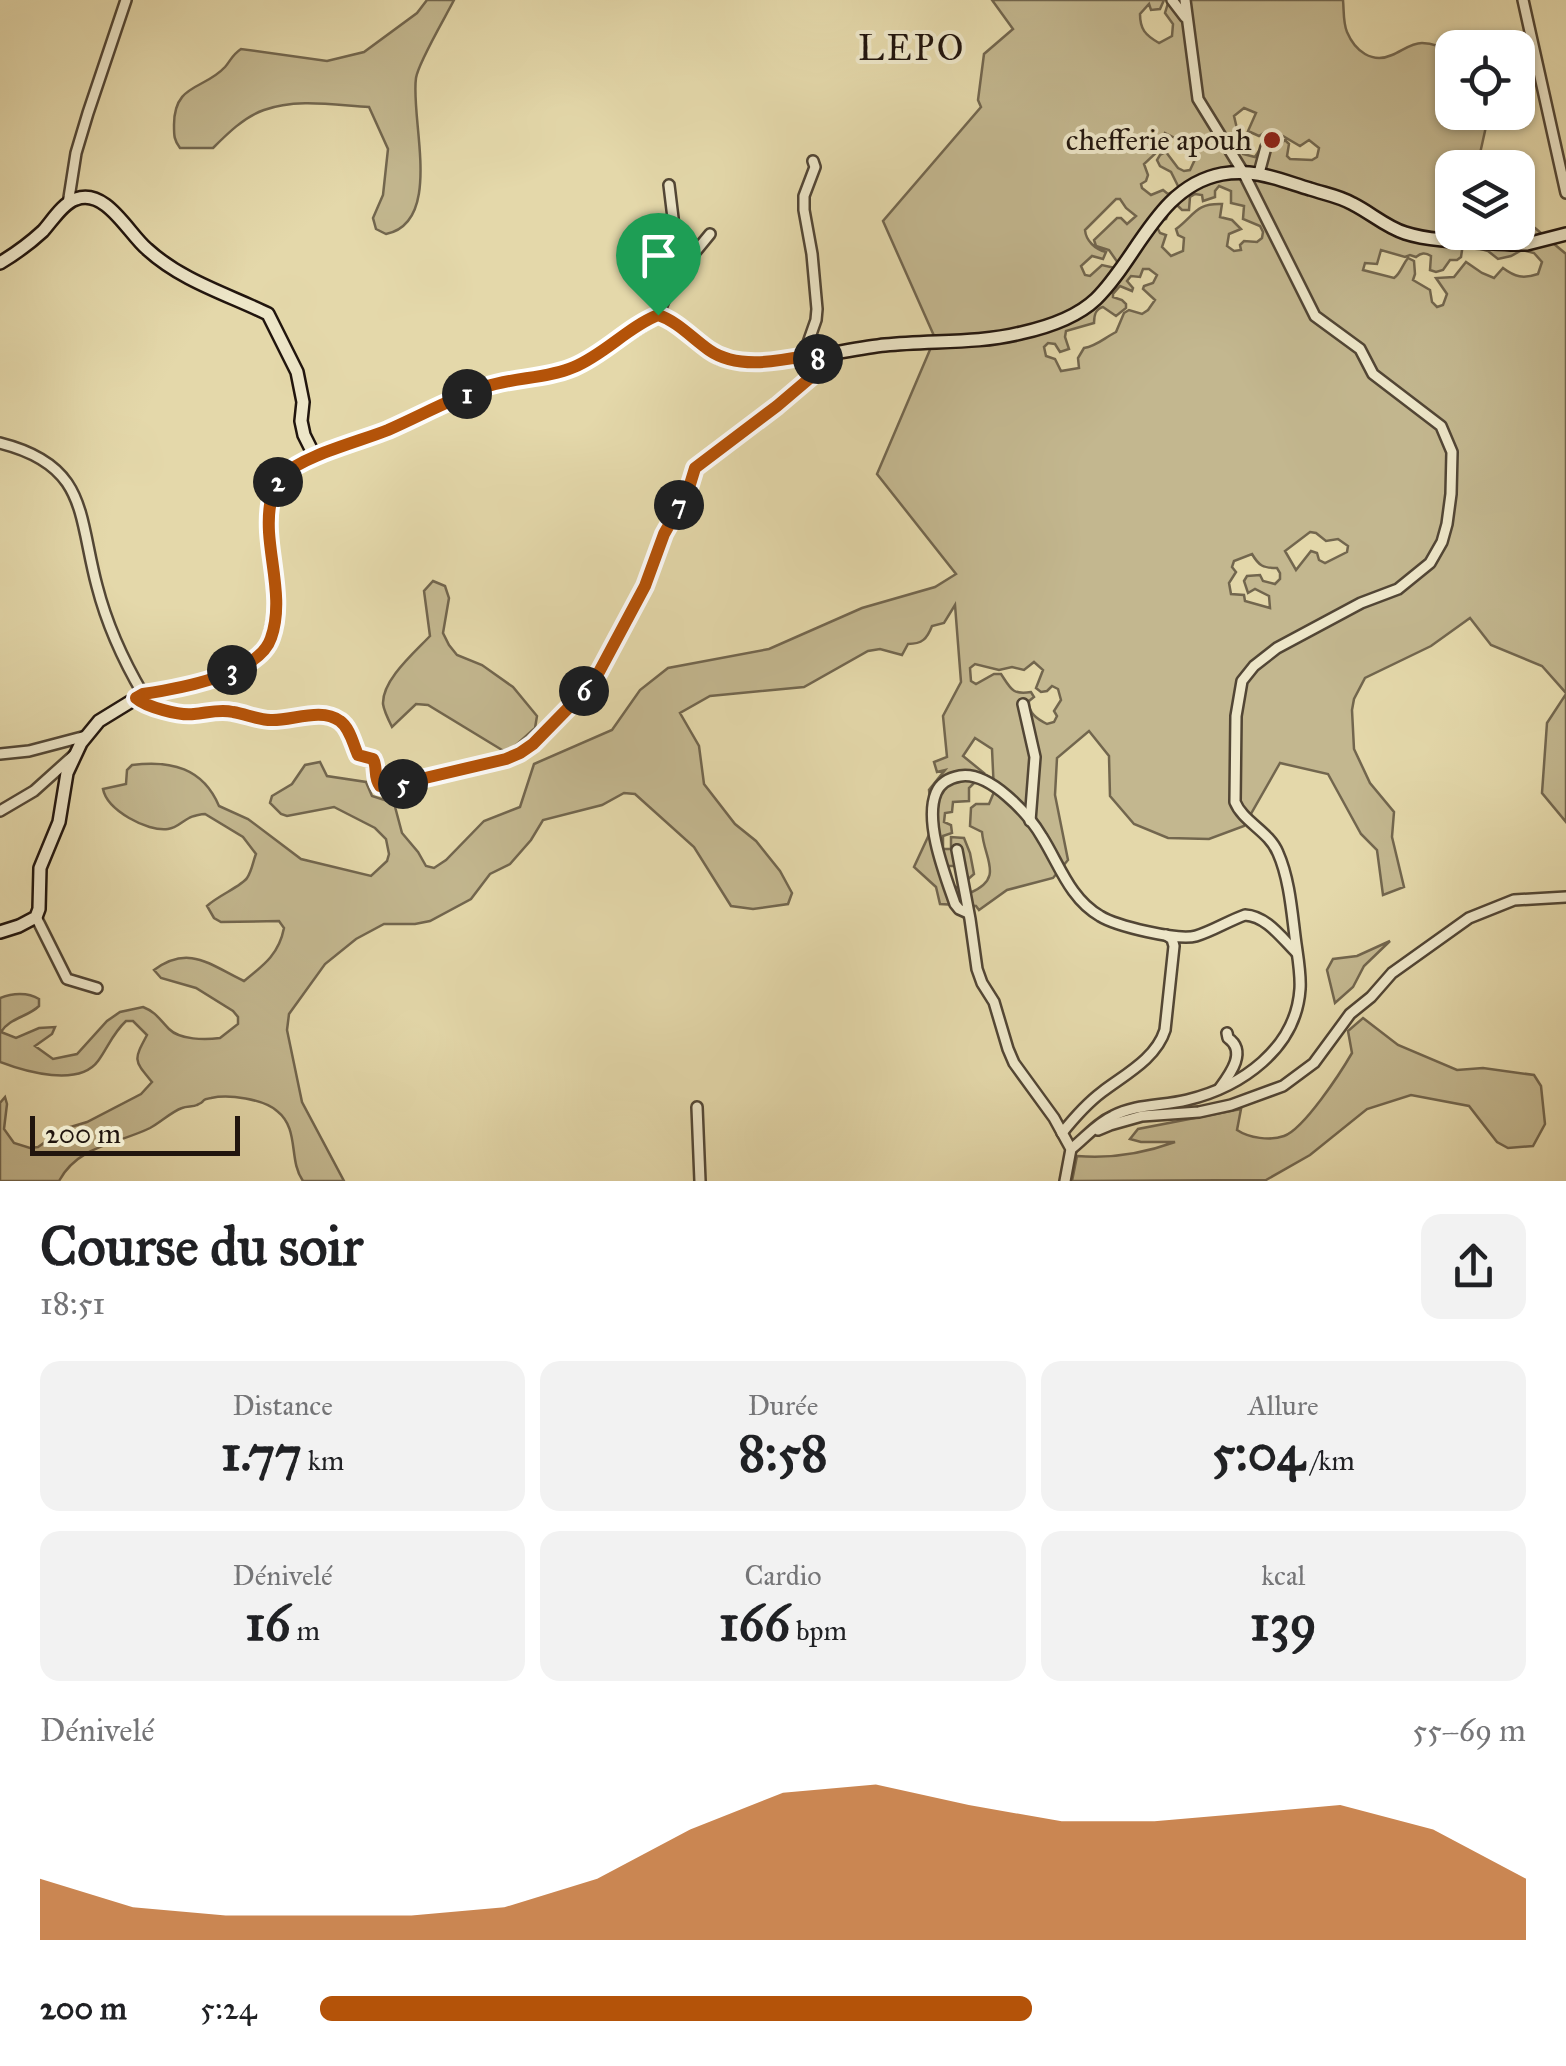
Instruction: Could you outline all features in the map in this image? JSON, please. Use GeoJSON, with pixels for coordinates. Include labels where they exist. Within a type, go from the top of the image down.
{"type":"FeatureCollection","features":[{"type":"Feature","properties":{"kind":"street"},"geometry":{"type":"LineString","coordinates":[[68,204],[76,152],[126,0]]}},
{"type":"Feature","properties":{"kind":"street"},"geometry":{"type":"LineString","coordinates":[[1172,0],[1186,19]]}},
{"type":"Feature","properties":{"kind":"street"},"geometry":{"type":"LineString","coordinates":[[1071,1149],[1120,1112],[1184,1101],[1247,1076],[1284,1035],[1296,1011],[1300,988],[1298,953],[1278,852],[1234,802],[1239,689],[1246,674],[1277,648],[1362,603],[1398,589],[1430,563],[1442,542],[1451,494],[1452,452],[1441,426],[1373,374],[1360,349],[1315,316],[1243,172],[1198,100],[1185,0]]}},
{"type":"Feature","properties":{"kind":"street"},"geometry":{"type":"LineString","coordinates":[[1523,0],[1566,193]]}},
{"type":"Feature","properties":{"kind":"street"},"geometry":{"type":"LineString","coordinates":[[1259,173],[1266,147]]}},
{"type":"Feature","properties":{"kind":"street"},"geometry":{"type":"LineString","coordinates":[[802,357],[816,320],[812,254],[804,210],[804,196],[814,173],[813,161]]}},
{"type":"Feature","properties":{"kind":"street"},"geometry":{"type":"LineString","coordinates":[[658,315],[725,359],[750,362],[886,345],[992,339],[1029,331],[1089,306],[1128,262],[1155,219],[1181,192],[1210,177],[1243,172],[1259,173],[1348,201],[1408,234],[1526,244],[1566,234]]}},
{"type":"Feature","properties":{"kind":"street"},"geometry":{"type":"LineString","coordinates":[[668,185],[682,267]]}},
{"type":"Feature","properties":{"kind":"street"},"geometry":{"type":"LineString","coordinates":[[0,264],[76,198],[97,200],[113,210],[144,247],[167,265],[223,296],[268,314],[297,372],[303,402],[301,421],[315,457]]}},
{"type":"Feature","properties":{"kind":"street"},"geometry":{"type":"LineString","coordinates":[[0,932],[36,917],[40,868],[59,822],[63,790],[76,754],[99,721],[139,696],[194,685],[242,666],[265,650],[272,636],[276,610],[270,504],[284,474],[301,462],[388,430],[482,388],[577,366],[658,315],[670,285],[710,234]]}},
{"type":"Feature","properties":{"kind":"street"},"geometry":{"type":"LineString","coordinates":[[0,443],[34,453],[50,464],[72,492],[83,517],[96,585],[112,634],[139,696],[148,706],[190,715],[207,710],[272,720],[308,716],[338,719],[358,755],[373,759],[376,781],[387,787],[520,753],[550,728],[599,672],[645,586],[695,468],[817,372],[816,354]]}},
{"type":"Feature","properties":{"kind":"street"},"geometry":{"type":"LineString","coordinates":[[1024,704],[1035,757],[1030,821]]}},
{"type":"Feature","properties":{"kind":"street"},"geometry":{"type":"LineString","coordinates":[[0,754],[29,751],[86,736]]}},
{"type":"Feature","properties":{"kind":"street"},"geometry":{"type":"LineString","coordinates":[[0,811],[34,791],[76,754]]}},
{"type":"Feature","properties":{"kind":"street"},"geometry":{"type":"LineString","coordinates":[[968,912],[955,904],[938,852],[932,812],[938,787],[963,775],[990,782],[1030,821],[1066,881],[1096,914],[1112,922],[1180,937],[1194,937],[1253,915],[1298,953]]}},
{"type":"Feature","properties":{"kind":"street"},"geometry":{"type":"LineString","coordinates":[[957,850],[976,969],[994,1002],[1014,1064],[1054,1118],[1071,1149],[1066,1181]]}},
{"type":"Feature","properties":{"kind":"street"},"geometry":{"type":"LineString","coordinates":[[1086,1136],[1110,1124],[1142,1116],[1199,1112],[1231,1105],[1282,1086],[1314,1063],[1350,1014],[1384,981],[1443,935],[1503,903],[1566,897]]}},
{"type":"Feature","properties":{"kind":"street"},"geometry":{"type":"LineString","coordinates":[[36,917],[67,979],[97,988]]}},
{"type":"Feature","properties":{"kind":"street"},"geometry":{"type":"LineString","coordinates":[[1062,1133],[1076,1115],[1137,1067],[1160,1042],[1174,946],[1165,934]]}},
{"type":"Feature","properties":{"kind":"street"},"geometry":{"type":"LineString","coordinates":[[1218,1090],[1232,1073],[1238,1049],[1227,1032]]}},
{"type":"Feature","properties":{"kind":"street"},"geometry":{"type":"LineString","coordinates":[[697,1108],[700,1181]]}},
{"type":"Feature","properties":{"kind":"shaded area"},"geometry":{"type":"Polygon","coordinates":[[[427,0],[454,0],[416,78],[419,190],[414,210],[404,226],[386,234],[376,229],[373,218],[383,195],[388,149],[369,107],[316,103],[276,106],[250,117],[213,148],[178,145],[174,125],[179,101],[217,74],[241,49],[327,61],[364,52],[417,13],[427,0]]]}},
{"type":"Feature","properties":{"kind":"shaded area"},"geometry":{"type":"Polygon","coordinates":[[[992,0],[1164,0],[1160,9],[1151,10],[1149,4],[1140,14],[1144,31],[1159,43],[1172,36],[1173,24],[1165,13],[1169,0],[1343,0],[1350,39],[1371,57],[1392,55],[1418,43],[1435,46],[1435,130],[1485,130],[1481,150],[1435,150],[1435,250],[1462,250],[1461,257],[1450,260],[1443,270],[1436,272],[1430,270],[1431,256],[1427,254],[1405,257],[1381,250],[1377,264],[1365,263],[1363,270],[1394,278],[1408,258],[1414,261],[1413,280],[1430,290],[1437,307],[1443,305],[1447,294],[1436,278],[1454,277],[1466,262],[1494,278],[1503,268],[1519,276],[1538,274],[1542,262],[1534,253],[1522,250],[1535,250],[1535,228],[1566,254],[1566,693],[1542,666],[1491,645],[1470,618],[1431,646],[1365,678],[1352,710],[1354,749],[1370,783],[1394,812],[1392,837],[1404,887],[1383,895],[1377,850],[1361,834],[1328,774],[1280,763],[1244,826],[1209,839],[1168,838],[1134,824],[1110,796],[1109,756],[1089,731],[1057,758],[1055,795],[1068,860],[1053,878],[1007,890],[979,910],[976,906],[940,904],[936,887],[914,867],[933,826],[929,790],[945,770],[937,772],[934,762],[947,757],[943,716],[961,682],[955,605],[944,623],[932,626],[920,642],[908,644],[902,655],[880,649],[868,651],[804,687],[710,696],[680,713],[699,746],[704,784],[780,871],[792,893],[788,904],[753,909],[731,906],[694,847],[635,794],[624,793],[602,805],[543,820],[510,864],[490,874],[471,899],[430,921],[384,924],[356,939],[325,964],[289,1014],[287,1030],[302,1102],[344,1181],[303,1181],[284,1118],[263,1103],[227,1097],[182,1108],[150,1128],[88,1153],[67,1169],[59,1181],[0,1181],[0,1103],[5,1097],[4,1129],[14,1143],[30,1148],[141,1094],[152,1082],[138,1060],[147,1035],[133,1021],[126,1021],[98,1061],[78,1074],[37,1073],[0,1062],[0,998],[20,994],[39,999],[39,1006],[1,1032],[16,1038],[39,1028],[55,1027],[52,1034],[35,1046],[53,1059],[77,1054],[107,1021],[120,1012],[143,1007],[180,1035],[220,1038],[238,1024],[233,1011],[196,988],[161,978],[154,970],[167,962],[189,958],[244,981],[270,958],[282,937],[284,928],[279,921],[221,922],[207,906],[249,875],[256,854],[243,837],[205,814],[159,829],[129,818],[112,805],[103,789],[126,784],[127,770],[132,765],[160,764],[184,769],[204,783],[219,806],[248,819],[301,859],[371,876],[389,854],[386,839],[375,828],[334,807],[287,816],[270,803],[272,796],[292,784],[305,765],[320,762],[327,776],[366,782],[372,796],[394,803],[402,833],[426,866],[434,868],[484,821],[520,807],[534,764],[612,730],[640,690],[668,668],[769,649],[862,608],[935,587],[956,574],[877,474],[935,338],[883,221],[981,107],[978,100],[984,54],[1013,29],[992,0]],[[1244,108],[1234,116],[1243,154],[1255,157],[1262,146],[1276,148],[1285,140],[1290,159],[1317,157],[1319,148],[1309,140],[1300,146],[1276,132],[1267,131],[1259,136],[1248,131],[1256,113],[1244,108]],[[1165,133],[1158,151],[1144,164],[1148,175],[1141,184],[1151,195],[1163,190],[1168,194],[1179,188],[1171,172],[1160,166],[1160,155],[1166,152],[1178,168],[1190,170],[1198,146],[1189,139],[1183,142],[1165,133]],[[1219,186],[1215,197],[1203,201],[1202,195],[1190,197],[1189,210],[1171,207],[1166,219],[1160,221],[1157,227],[1166,235],[1162,247],[1171,256],[1183,251],[1184,238],[1176,229],[1206,206],[1222,204],[1220,217],[1232,220],[1241,229],[1229,234],[1227,246],[1234,251],[1241,250],[1244,241],[1257,242],[1262,238],[1260,226],[1243,219],[1244,206],[1231,203],[1231,191],[1219,186]],[[1116,199],[1085,230],[1095,247],[1106,252],[1103,259],[1092,256],[1081,266],[1085,275],[1090,276],[1102,265],[1115,268],[1118,263],[1109,250],[1096,246],[1094,240],[1117,218],[1127,224],[1136,216],[1116,199]],[[1143,269],[1140,277],[1131,276],[1127,281],[1132,291],[1120,286],[1113,294],[1126,304],[1116,316],[1100,308],[1094,323],[1066,331],[1069,349],[1060,352],[1055,344],[1048,343],[1044,347],[1046,356],[1055,359],[1061,371],[1079,368],[1078,358],[1084,348],[1116,332],[1124,313],[1129,310],[1142,314],[1148,310],[1155,300],[1143,289],[1157,275],[1143,269]],[[1310,532],[1285,551],[1296,570],[1311,551],[1325,563],[1347,552],[1348,546],[1338,539],[1326,541],[1310,532]],[[1252,554],[1234,561],[1231,594],[1244,595],[1245,601],[1270,608],[1269,596],[1255,589],[1248,593],[1244,581],[1247,576],[1260,575],[1263,581],[1275,584],[1280,579],[1277,568],[1262,566],[1252,554]],[[1034,662],[1024,670],[999,670],[975,664],[970,668],[971,681],[976,684],[1001,674],[1013,690],[1031,692],[1034,697],[1029,705],[1037,718],[1047,724],[1054,722],[1054,711],[1061,700],[1058,689],[1052,686],[1041,692],[1036,688],[1043,670],[1034,662]],[[975,738],[963,756],[984,773],[969,788],[969,801],[953,802],[952,812],[945,813],[944,822],[951,825],[952,833],[943,836],[943,849],[951,849],[951,837],[964,838],[974,874],[965,882],[961,866],[947,869],[953,887],[967,887],[970,893],[981,887],[990,874],[982,832],[970,826],[971,808],[989,804],[994,792],[992,749],[975,738]]]}},
{"type":"Feature","properties":{"kind":"shaded area"},"geometry":{"type":"Polygon","coordinates":[[[1484,250],[1522,250],[1498,259],[1484,250]]]}},
{"type":"Feature","properties":{"kind":"shaded area"},"geometry":{"type":"Polygon","coordinates":[[[433,581],[445,586],[449,598],[443,633],[449,645],[457,655],[482,665],[513,687],[537,716],[535,728],[507,753],[428,705],[416,704],[392,727],[387,716],[383,704],[388,686],[400,667],[430,636],[424,591],[433,581]]]}},
{"type":"Feature","properties":{"kind":"shaded area"},"geometry":{"type":"Polygon","coordinates":[[[1566,694],[1566,822],[1542,793],[1547,723],[1566,694]]]}},
{"type":"Feature","properties":{"kind":"shaded area"},"geometry":{"type":"Polygon","coordinates":[[[1390,941],[1335,1003],[1327,970],[1333,959],[1357,956],[1390,941]]]}},
{"type":"Feature","properties":{"kind":"shaded area"},"geometry":{"type":"Polygon","coordinates":[[[1363,1018],[1398,1045],[1457,1070],[1483,1068],[1534,1075],[1541,1086],[1545,1124],[1533,1146],[1508,1148],[1497,1142],[1469,1106],[1411,1095],[1367,1109],[1310,1155],[1266,1180],[1072,1181],[1077,1156],[1127,1155],[1175,1142],[1130,1139],[1138,1129],[1241,1109],[1237,1130],[1260,1138],[1284,1136],[1311,1112],[1340,1073],[1352,1053],[1348,1031],[1363,1018]]]}},
{"type":"Feature","properties":{"kind":"place","name":"chefferie apouh"},"geometry":{"type":"Point","coordinates":[1272,140]}},
{"type":"Feature","properties":{"kind":"district","name":"LEPO"},"geometry":{"type":"Point","coordinates":[912,48]}},
{"type":"Feature","properties":{"kind":"route"},"geometry":{"type":"LineString","coordinates":[[658,315],[725,359],[750,362],[816,354],[819,366],[777,406],[699,462],[654,556],[645,586],[599,672],[533,744],[506,759],[387,787],[376,781],[373,759],[358,755],[338,719],[308,716],[272,720],[207,710],[190,715],[148,706],[136,698],[194,685],[242,666],[265,650],[272,636],[276,610],[270,504],[284,474],[301,462],[388,430],[482,388],[577,366],[658,315]]}}]}
